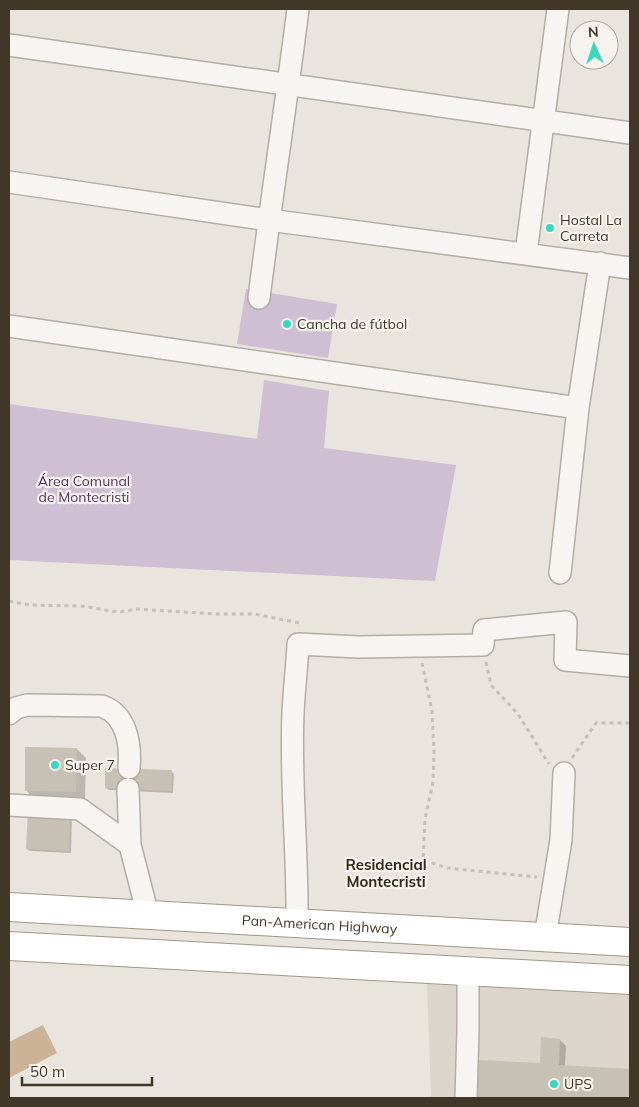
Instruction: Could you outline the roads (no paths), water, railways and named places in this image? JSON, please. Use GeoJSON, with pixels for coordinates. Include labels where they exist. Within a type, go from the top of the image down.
{"type":"FeatureCollection","features":[{"type":"Feature","properties":{"kind":"highway","name":"Pan-American Highway"},"geometry":{"type":"LineString","coordinates":[[9,907],[630,942]]}},
{"type":"Feature","properties":{"kind":"highway"},"geometry":{"type":"LineString","coordinates":[[56,948],[89,940],[123,940],[137,936],[148,915]]}},
{"type":"Feature","properties":{"kind":"highway"},"geometry":{"type":"LineString","coordinates":[[9,946],[630,980]]}},
{"type":"Feature","properties":{"kind":"highway"},"geometry":{"type":"LineString","coordinates":[[589,978],[607,972],[630,971]]}},
{"type":"Feature","properties":{"kind":"street"},"geometry":{"type":"LineString","coordinates":[[259,298],[265,268],[269,220],[289,86],[298,9]]}},
{"type":"Feature","properties":{"kind":"street"},"geometry":{"type":"LineString","coordinates":[[526,253],[558,9]]}},
{"type":"Feature","properties":{"kind":"street"},"geometry":{"type":"LineString","coordinates":[[9,45],[630,133]]}},
{"type":"Feature","properties":{"kind":"street"},"geometry":{"type":"LineString","coordinates":[[9,182],[269,220],[630,268]]}},
{"type":"Feature","properties":{"kind":"street"},"geometry":{"type":"LineString","coordinates":[[560,573],[578,408],[600,263]]}},
{"type":"Feature","properties":{"kind":"street"},"geometry":{"type":"LineString","coordinates":[[9,326],[578,408]]}},
{"type":"Feature","properties":{"kind":"street"},"geometry":{"type":"LineString","coordinates":[[297,923],[293,797],[293,712],[298,644],[358,646],[483,645],[484,630],[566,622],[565,660],[630,666]]}},
{"type":"Feature","properties":{"kind":"street"},"geometry":{"type":"LineString","coordinates":[[9,714],[16,708],[27,705],[102,706],[111,709],[118,717],[126,731],[130,754],[128,779],[130,845],[148,915]]}},
{"type":"Feature","properties":{"kind":"street"},"geometry":{"type":"LineString","coordinates":[[545,937],[560,840],[564,773]]}},
{"type":"Feature","properties":{"kind":"street"},"geometry":{"type":"LineString","coordinates":[[9,805],[80,809],[130,845]]}},
{"type":"Feature","properties":{"kind":"street"},"geometry":{"type":"LineString","coordinates":[[466,1098],[468,971]]}},
{"type":"Feature","properties":{"kind":"place","name":"Hostal La Carreta"},"geometry":{"type":"Point","coordinates":[550,228]}},
{"type":"Feature","properties":{"kind":"place","name":"Cancha de fútbol"},"geometry":{"type":"Point","coordinates":[287,324]}},
{"type":"Feature","properties":{"kind":"place","name":"Super 7"},"geometry":{"type":"Point","coordinates":[55,765]}},
{"type":"Feature","properties":{"kind":"place","name":"UPS"},"geometry":{"type":"Point","coordinates":[554,1084]}},
{"type":"Feature","properties":{"kind":"district","name":"Residencial Montecristi"},"geometry":{"type":"Point","coordinates":[386,872]}},
{"type":"Feature","properties":{"kind":"park label","name":"Área Comunal de Montecristi"},"geometry":{"type":"Point","coordinates":[84,490]}}]}
